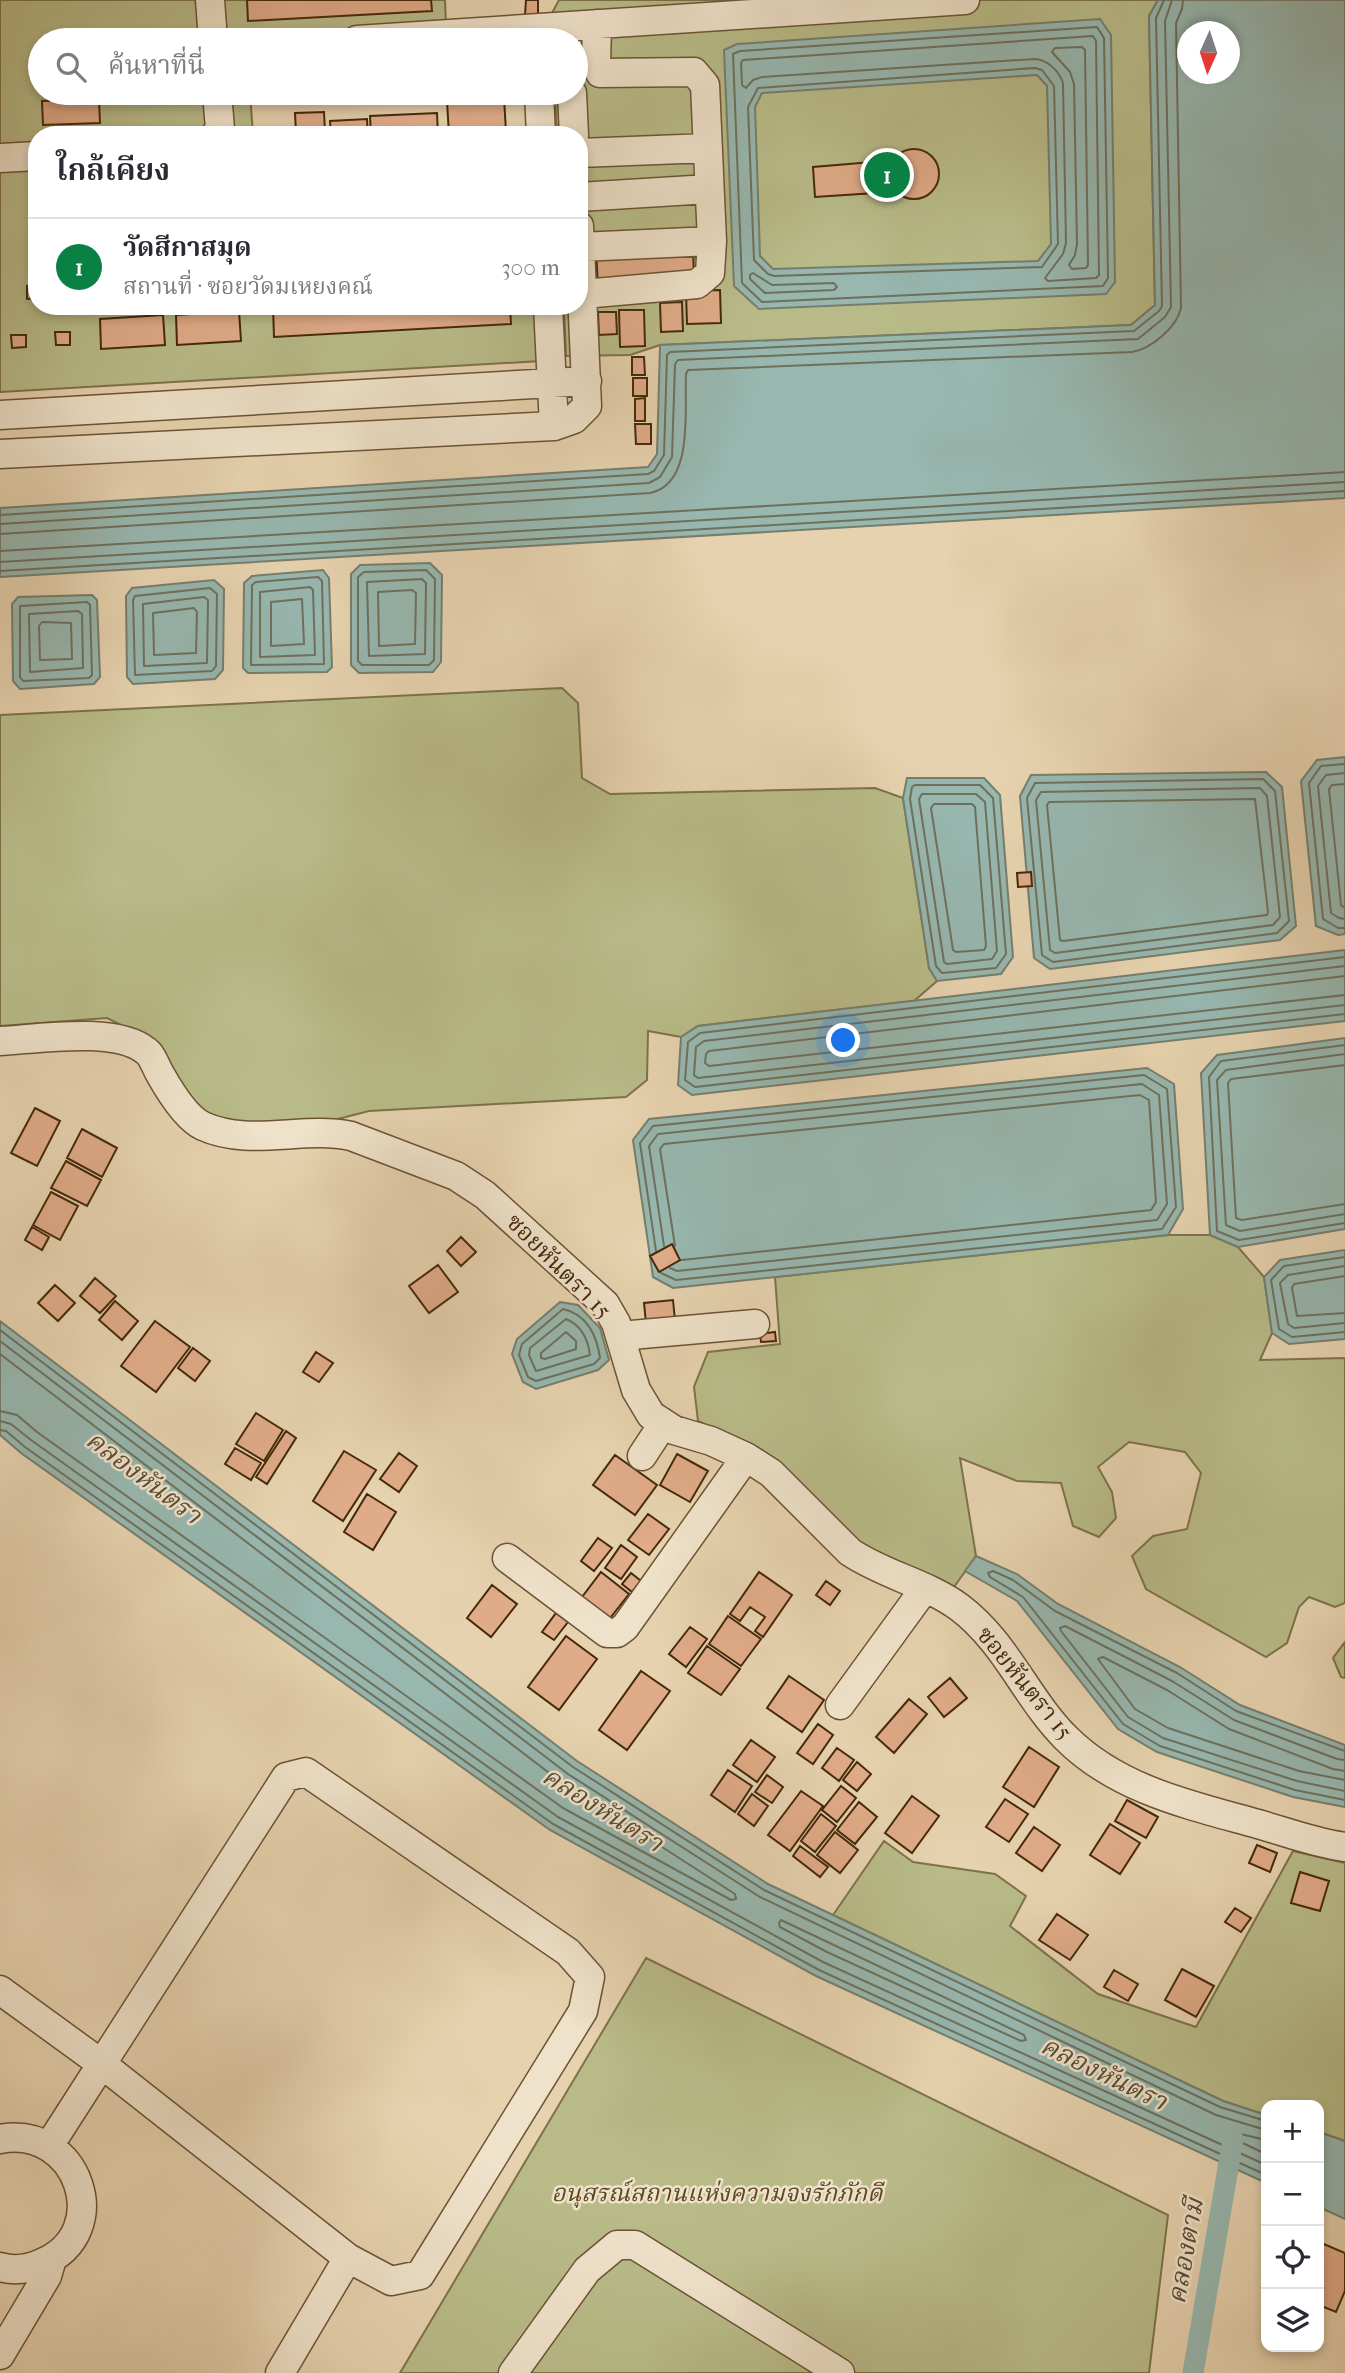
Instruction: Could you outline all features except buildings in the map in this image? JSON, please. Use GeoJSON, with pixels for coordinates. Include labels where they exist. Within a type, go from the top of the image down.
{"type":"FeatureCollection","features":[{"type":"Feature","properties":{"kind":"street"},"geometry":{"type":"LineString","coordinates":[[210,0],[213,28]]}},
{"type":"Feature","properties":{"kind":"street"},"geometry":{"type":"LineString","coordinates":[[558,28],[577,23],[965,0]]}},
{"type":"Feature","properties":{"kind":"street"},"geometry":{"type":"LineString","coordinates":[[588,47],[600,73],[694,72],[705,85],[712,241],[710,273],[697,284],[588,294]]}},
{"type":"Feature","properties":{"kind":"street"},"geometry":{"type":"LineString","coordinates":[[218,105],[219,126]]}},
{"type":"Feature","properties":{"kind":"street"},"geometry":{"type":"LineString","coordinates":[[540,105],[541,126]]}},
{"type":"Feature","properties":{"kind":"street"},"geometry":{"type":"LineString","coordinates":[[573,105],[574,126]]}},
{"type":"Feature","properties":{"kind":"street"},"geometry":{"type":"LineString","coordinates":[[588,153],[708,148]]}},
{"type":"Feature","properties":{"kind":"street"},"geometry":{"type":"LineString","coordinates":[[0,158],[28,156]]}},
{"type":"Feature","properties":{"kind":"street"},"geometry":{"type":"LineString","coordinates":[[588,196],[709,188]]}},
{"type":"Feature","properties":{"kind":"street"},"geometry":{"type":"LineString","coordinates":[[588,237],[712,241]]}},
{"type":"Feature","properties":{"kind":"street"},"geometry":{"type":"LineString","coordinates":[[548,315],[554,426]]}},
{"type":"Feature","properties":{"kind":"street"},"geometry":{"type":"LineString","coordinates":[[0,454],[554,426],[574,419],[587,406],[584,315]]}},
{"type":"Feature","properties":{"kind":"street"},"geometry":{"type":"LineString","coordinates":[[0,415],[587,381]]}},
{"type":"Feature","properties":{"kind":"street","name":"ซอยหันตรา 15"},"geometry":{"type":"LineString","coordinates":[[0,1041],[96,1036],[117,1038],[147,1051],[172,1096],[200,1125],[223,1134],[336,1133],[351,1136],[456,1176],[485,1195],[605,1304],[617,1323],[636,1390],[651,1415],[674,1430],[711,1441],[746,1457],[771,1473],[850,1552],[864,1562],[925,1588],[958,1606],[990,1634],[1045,1713],[1067,1739],[1098,1765],[1154,1794],[1331,1846],[1345,1847]]}},
{"type":"Feature","properties":{"kind":"street"},"geometry":{"type":"LineString","coordinates":[[620,1336],[755,1324]]}},
{"type":"Feature","properties":{"kind":"street"},"geometry":{"type":"LineString","coordinates":[[642,1457],[663,1424]]}},
{"type":"Feature","properties":{"kind":"street"},"geometry":{"type":"LineString","coordinates":[[508,1558],[607,1633],[617,1633],[625,1627],[746,1457]]}},
{"type":"Feature","properties":{"kind":"street"},"geometry":{"type":"LineString","coordinates":[[840,1705],[925,1588]]}},
{"type":"Feature","properties":{"kind":"street"},"geometry":{"type":"LineString","coordinates":[[0,1990],[103,2065],[348,2258],[391,2281],[419,2275],[583,2011],[590,1976],[568,1952],[306,1772],[286,1777],[103,2065],[49,2146]]}},
{"type":"Feature","properties":{"kind":"street"},"geometry":{"type":"LineString","coordinates":[[0,2139],[27,2138],[49,2146],[67,2160],[78,2180],[83,2202],[79,2224],[69,2244],[52,2259],[31,2268],[0,2267]]}},
{"type":"Feature","properties":{"kind":"street"},"geometry":{"type":"LineString","coordinates":[[513,2373],[587,2270],[617,2245],[635,2245],[840,2373]]}},
{"type":"Feature","properties":{"kind":"street"},"geometry":{"type":"LineString","coordinates":[[280,2373],[348,2258]]}},
{"type":"Feature","properties":{"kind":"street"},"geometry":{"type":"LineString","coordinates":[[0,2355],[47,2276],[52,2259]]}},
{"type":"Feature","properties":{"kind":"green space"},"geometry":{"type":"Polygon","coordinates":[[[0,0],[200,0],[202,28],[28,28],[28,105],[208,105],[209,126],[28,126],[28,146],[0,148],[0,0]]]}},
{"type":"Feature","properties":{"kind":"green space"},"geometry":{"type":"Polygon","coordinates":[[[219,0],[445,0],[446,26],[221,28],[219,0]]]}},
{"type":"Feature","properties":{"kind":"green space"},"geometry":{"type":"Polygon","coordinates":[[[559,0],[1158,0],[1149,16],[1155,305],[1131,325],[660,345],[630,355],[566,356],[564,315],[588,315],[588,126],[557,126],[556,105],[588,105],[588,28],[553,28],[552,13],[559,0]]]}},
{"type":"Feature","properties":{"kind":"green space"},"geometry":{"type":"Polygon","coordinates":[[[227,105],[251,105],[252,126],[228,126],[227,105]]]}},
{"type":"Feature","properties":{"kind":"green space"},"geometry":{"type":"Polygon","coordinates":[[[28,163],[28,315],[539,315],[541,361],[0,392],[0,165],[28,163]]]}},
{"type":"Feature","properties":{"kind":"green space"},"geometry":{"type":"Polygon","coordinates":[[[562,688],[578,703],[582,778],[610,794],[875,788],[903,798],[929,968],[937,981],[914,1001],[698,1026],[681,1037],[648,1031],[647,1080],[626,1097],[369,1111],[338,1119],[249,1127],[215,1122],[193,1106],[158,1043],[107,1018],[0,1026],[0,715],[562,688]]]}},
{"type":"Feature","properties":{"kind":"green space"},"geometry":{"type":"Polygon","coordinates":[[[1168,1235],[1210,1235],[1238,1247],[1264,1277],[1272,1333],[1260,1360],[1345,1358],[1345,1603],[1335,1607],[1309,1597],[1299,1607],[1287,1643],[1266,1657],[1146,1589],[1132,1556],[1153,1536],[1187,1529],[1201,1473],[1185,1452],[1129,1442],[1098,1467],[1112,1492],[1116,1518],[1099,1537],[1073,1526],[1061,1483],[1017,1481],[960,1458],[976,1556],[954,1587],[858,1544],[740,1441],[698,1421],[694,1387],[708,1352],[780,1344],[775,1277],[1168,1235]]]}},
{"type":"Feature","properties":{"kind":"green space"},"geometry":{"type":"Polygon","coordinates":[[[1345,1642],[1345,1678],[1341,1677],[1333,1658],[1345,1642]]]}},
{"type":"Feature","properties":{"kind":"green space"},"geometry":{"type":"Polygon","coordinates":[[[884,1841],[913,1862],[995,1874],[1026,1896],[1010,1926],[1098,1994],[1196,2027],[1293,1851],[1345,1863],[1345,2141],[1324,2134],[1324,2100],[1261,2100],[1261,2113],[1223,2101],[833,1915],[884,1841]]]}},
{"type":"Feature","properties":{"kind":"green space","name":"อนุสรณ์สถานแห่งความจงรักภักดี"},"geometry":{"type":"Polygon","coordinates":[[[646,1958],[1168,2215],[1149,2373],[400,2373],[646,1958]]]}},
{"type":"Feature","properties":{"kind":"water"},"geometry":{"type":"Polygon","coordinates":[[[1158,0],[1345,0],[1345,498],[0,577],[0,508],[648,467],[657,454],[660,345],[1131,325],[1155,305],[1149,16],[1158,0]]]}},
{"type":"Feature","properties":{"kind":"water"},"geometry":{"type":"Polygon","coordinates":[[[1100,19],[1111,35],[1115,282],[1106,294],[759,309],[734,286],[724,50],[737,44],[1100,19]],[[1037,75],[762,93],[755,107],[760,256],[773,269],[1038,261],[1051,244],[1047,86],[1037,75]]]}},
{"type":"Feature","properties":{"kind":"water"},"geometry":{"type":"Polygon","coordinates":[[[430,563],[442,575],[441,662],[433,672],[359,673],[351,665],[351,574],[360,565],[430,563]]]}},
{"type":"Feature","properties":{"kind":"water"},"geometry":{"type":"Polygon","coordinates":[[[323,570],[329,578],[332,667],[327,672],[248,673],[243,668],[244,583],[252,576],[323,570]]]}},
{"type":"Feature","properties":{"kind":"water"},"geometry":{"type":"Polygon","coordinates":[[[214,580],[224,589],[223,670],[215,679],[133,684],[127,677],[126,596],[132,588],[214,580]]]}},
{"type":"Feature","properties":{"kind":"water"},"geometry":{"type":"Polygon","coordinates":[[[92,595],[97,600],[100,677],[94,684],[20,689],[13,681],[12,604],[18,597],[92,595]]]}},
{"type":"Feature","properties":{"kind":"water"},"geometry":{"type":"Polygon","coordinates":[[[1345,757],[1345,934],[1338,935],[1316,926],[1301,781],[1317,760],[1345,757]]]}},
{"type":"Feature","properties":{"kind":"water"},"geometry":{"type":"Polygon","coordinates":[[[1266,772],[1282,787],[1296,926],[1280,940],[1050,969],[1034,958],[1020,796],[1031,775],[1266,772]]]}},
{"type":"Feature","properties":{"kind":"water"},"geometry":{"type":"Polygon","coordinates":[[[907,778],[984,778],[1000,795],[1013,957],[1001,974],[937,981],[929,968],[903,798],[907,778]]]}},
{"type":"Feature","properties":{"kind":"water"},"geometry":{"type":"Polygon","coordinates":[[[1345,950],[1345,1021],[692,1095],[678,1085],[681,1037],[698,1026],[1345,950]]]}},
{"type":"Feature","properties":{"kind":"water"},"geometry":{"type":"Polygon","coordinates":[[[1345,1038],[1345,1229],[1238,1247],[1210,1235],[1201,1073],[1217,1055],[1345,1038]]]}},
{"type":"Feature","properties":{"kind":"water"},"geometry":{"type":"Polygon","coordinates":[[[1147,1068],[1174,1084],[1183,1209],[1168,1235],[673,1288],[653,1277],[633,1140],[649,1119],[1147,1068]]]}},
{"type":"Feature","properties":{"kind":"water"},"geometry":{"type":"Polygon","coordinates":[[[1345,1250],[1345,1339],[1289,1344],[1272,1333],[1264,1277],[1280,1260],[1345,1250]]]}},
{"type":"Feature","properties":{"kind":"water"},"geometry":{"type":"Polygon","coordinates":[[[560,1302],[578,1305],[600,1328],[609,1360],[598,1370],[536,1389],[523,1382],[512,1354],[517,1339],[560,1302]]]}},
{"type":"Feature","properties":{"kind":"water","name":"คลองหันตรา"},"geometry":{"type":"Polygon","coordinates":[[[0,1321],[577,1761],[768,1884],[1223,2101],[1261,2113],[1261,2181],[816,1976],[550,1830],[21,1453],[0,1435],[0,1321]]]}},
{"type":"Feature","properties":{"kind":"water"},"geometry":{"type":"Polygon","coordinates":[[[976,1556],[1017,1574],[1058,1604],[1180,1667],[1240,1705],[1345,1745],[1345,1807],[1293,1797],[1157,1752],[1118,1729],[1017,1601],[965,1571],[976,1556]]]}},
{"type":"Feature","properties":{"kind":"water"},"geometry":{"type":"Polygon","coordinates":[[[1324,2134],[1345,2141],[1345,2219],[1324,2209],[1324,2134]]]}},
{"type":"Feature","properties":{"kind":"waterway","name":"คลองตามี"},"geometry":{"type":"LineString","coordinates":[[1193,2373],[1233,2139]]}},
{"type":"Feature","properties":{"kind":"place","name":"วัดสีกาสมุด"},"geometry":{"type":"Point","coordinates":[887,175]}}]}
